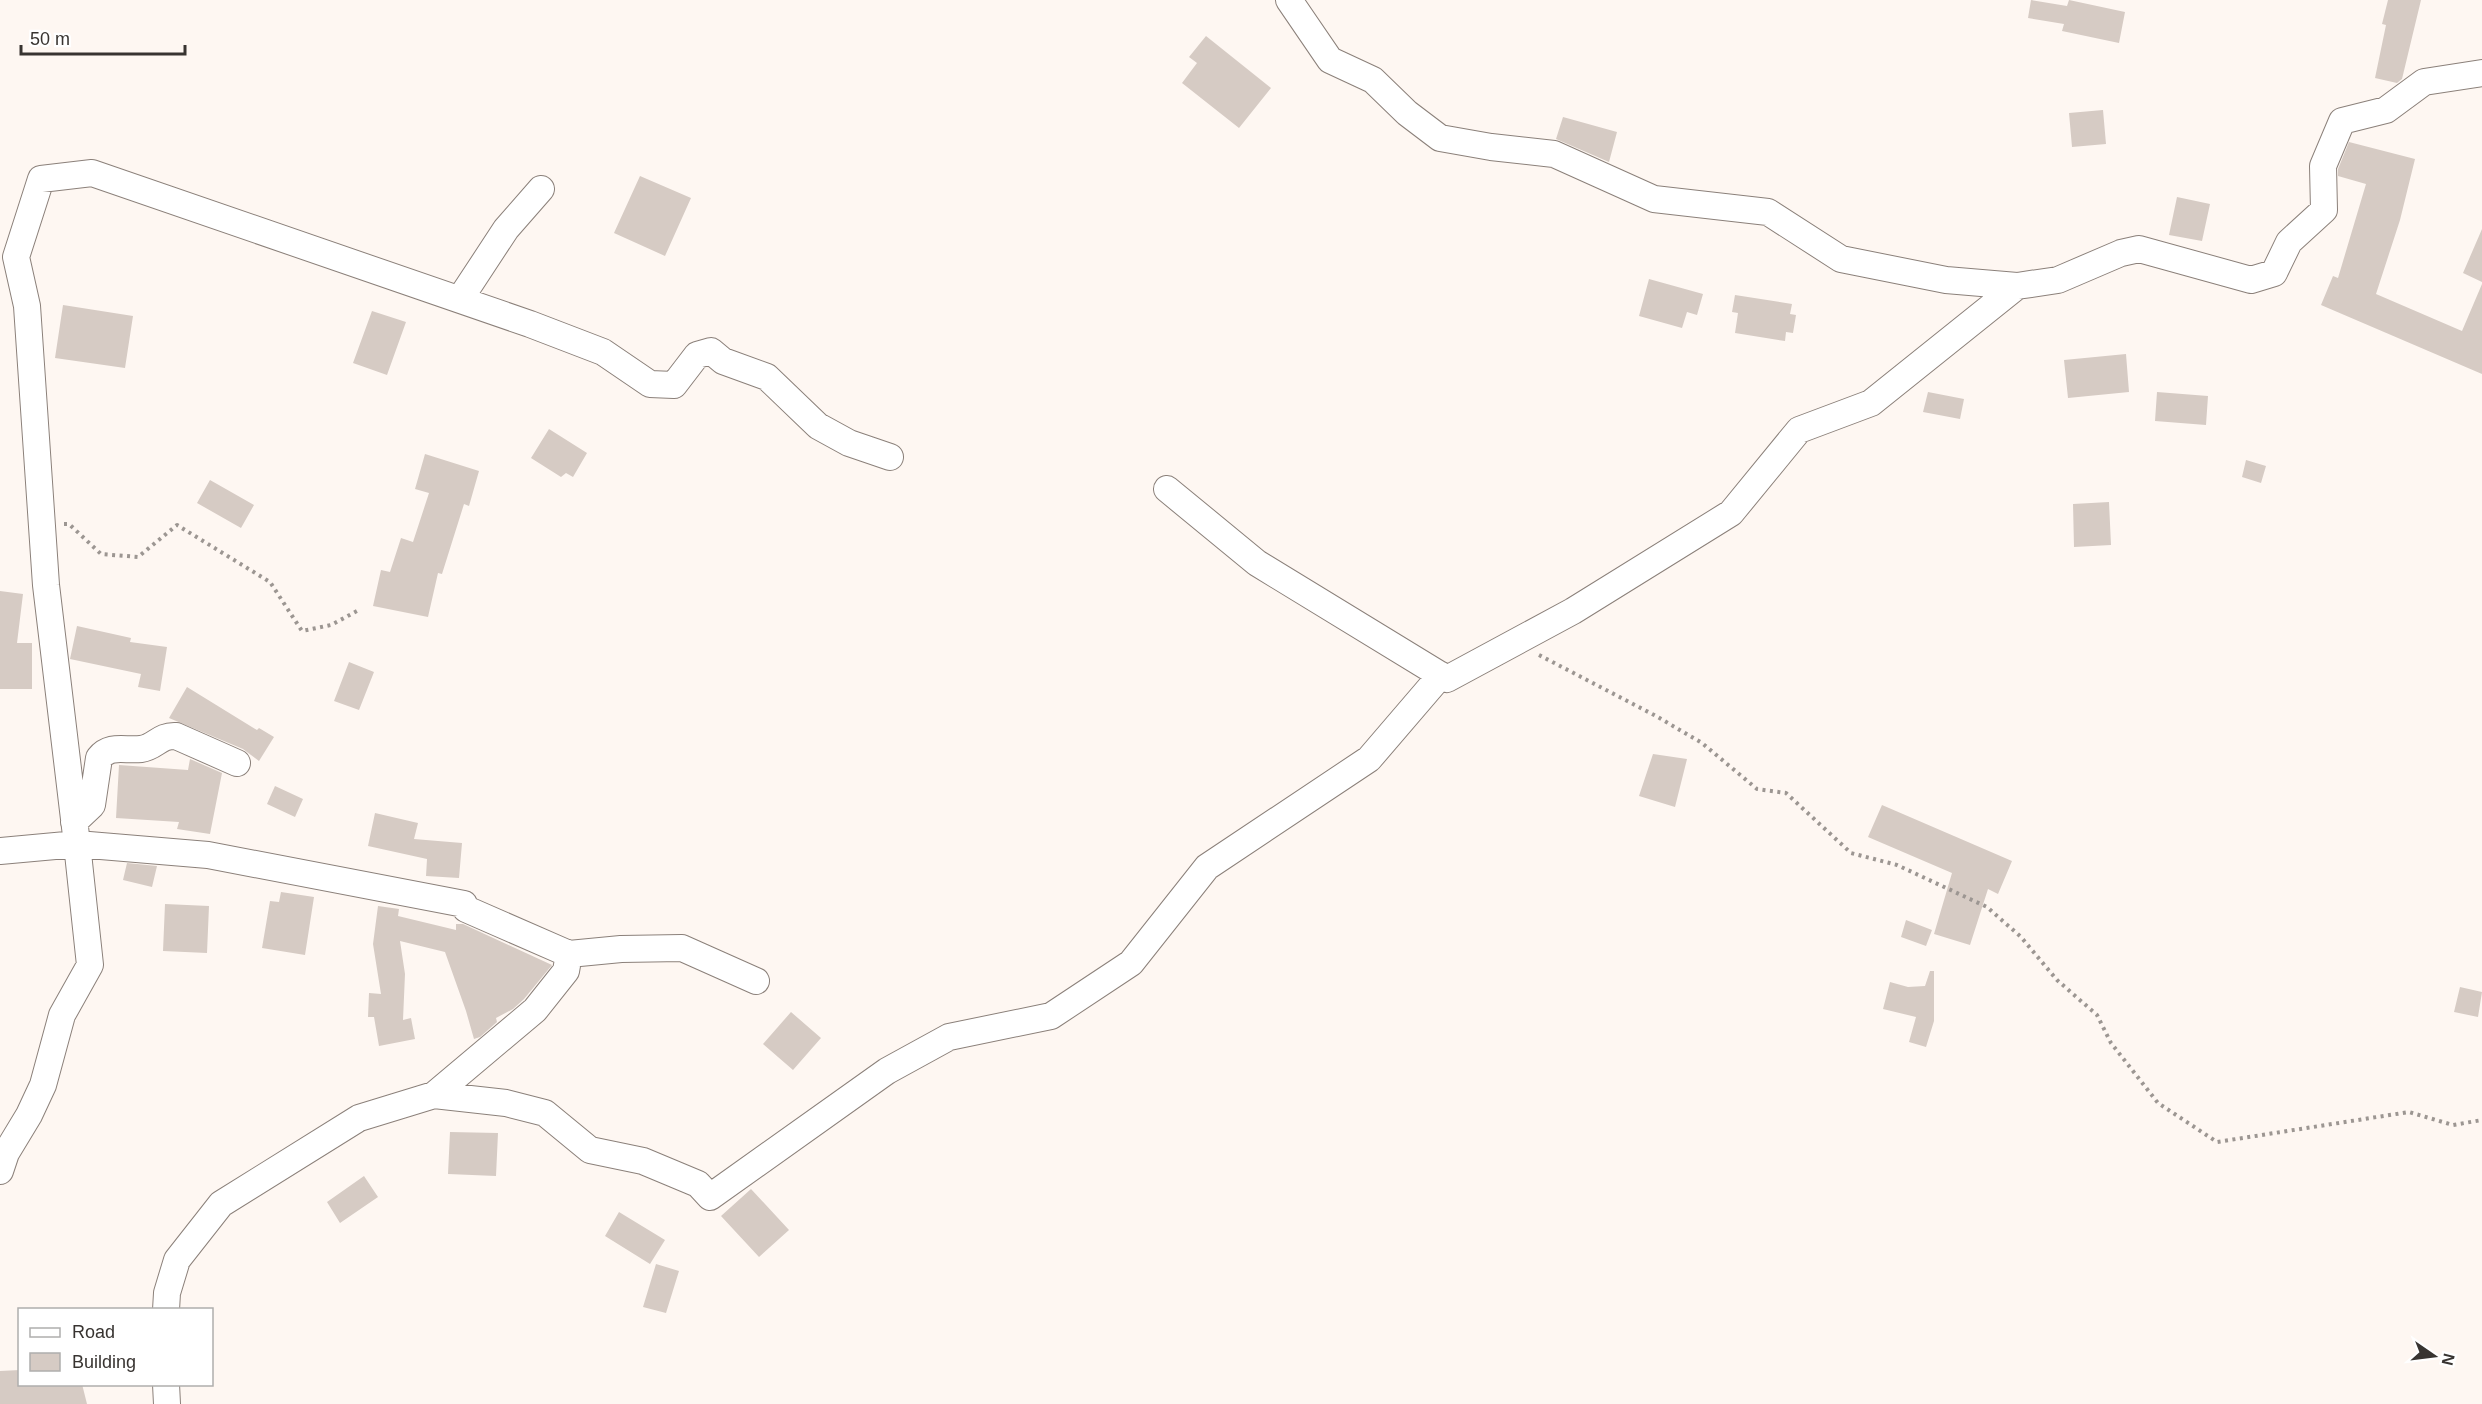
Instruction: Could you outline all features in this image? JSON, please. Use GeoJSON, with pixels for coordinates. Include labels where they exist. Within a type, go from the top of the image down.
{"type":"FeatureCollection","features":[{"type":"Feature","properties":{"kind":"street"},"geometry":{"type":"LineString","coordinates":[[1289,0],[1330,60],[1373,80],[1407,113],[1440,138],[1491,147],[1554,154],[1654,199],[1768,212],[1841,259],[1946,280],[2017,286],[2058,280],[2121,253],[2139,249],[2251,280],[2274,273],[2289,242],[2324,210],[2323,166],[2342,121],[2385,110],[2424,82],[2482,73]]}},
{"type":"Feature","properties":{"kind":"street"},"geometry":{"type":"LineString","coordinates":[[0,1171],[6,1153],[29,1115],[43,1085],[62,1015],[90,965],[46,585],[27,306],[16,257],[41,178],[92,173],[460,299],[603,352],[650,384],[674,385],[697,355],[711,351],[723,361],[767,377],[818,426],[849,443],[890,457]]}},
{"type":"Feature","properties":{"kind":"street"},"geometry":{"type":"LineString","coordinates":[[460,299],[506,229],[541,189]]}},
{"type":"Feature","properties":{"kind":"street"},"geometry":{"type":"LineString","coordinates":[[1167,489],[1257,563],[1447,679],[1573,610],[1731,513],[1799,430],[1871,403],[2017,286]]}},
{"type":"Feature","properties":{"kind":"street"},"geometry":{"type":"LineString","coordinates":[[434,1095],[506,1103],[545,1113],[590,1150],[643,1161],[698,1184],[710,1197],[887,1071],[949,1037],[1051,1016],[1131,963],[1207,867],[1369,759],[1441,675]]}},
{"type":"Feature","properties":{"kind":"street"},"geometry":{"type":"LineString","coordinates":[[76,833],[92,805],[99,758],[104,752],[113,749],[151,747],[166,735],[176,736],[237,763]]}},
{"type":"Feature","properties":{"kind":"street"},"geometry":{"type":"LineString","coordinates":[[0,851],[76,833],[208,855],[464,904],[466,909],[569,954],[621,948],[682,948],[756,981]]}},
{"type":"Feature","properties":{"kind":"street"},"geometry":{"type":"LineString","coordinates":[[166,1308],[167,1293],[177,1260],[221,1204],[359,1118],[434,1095],[535,1010],[566,971],[569,954]]}},
{"type":"Feature","properties":{"kind":"street"},"geometry":{"type":"LineString","coordinates":[[166,1386],[167,1404]]}},
{"type":"Feature","properties":{"kind":"path"},"geometry":{"type":"LineString","coordinates":[[42,523],[69,524],[101,554],[138,557],[177,525],[270,582],[302,631],[331,625],[357,611]]}},
{"type":"Feature","properties":{"kind":"path"},"geometry":{"type":"LineString","coordinates":[[1514,642],[1656,716],[1702,743],[1757,789],[1786,793],[1851,853],[1897,864],[1988,907],[2021,937],[2057,980],[2097,1015],[2111,1043],[2158,1103],[2217,1142],[2409,1112],[2454,1125],[2482,1120]]}},
{"type":"Feature","properties":{"kind":"building"},"geometry":{"type":"Polygon","coordinates":[[[2031,0],[2067,6],[2069,0],[2125,12],[2119,43],[2062,31],[2064,24],[2028,18],[2031,0]]]}},
{"type":"Feature","properties":{"kind":"building"},"geometry":{"type":"Polygon","coordinates":[[[2388,0],[2421,0],[2402,79],[2397,83],[2375,78],[2386,25],[2382,24],[2388,0]]]}},
{"type":"Feature","properties":{"kind":"building"},"geometry":{"type":"Polygon","coordinates":[[[1206,36],[1271,88],[1239,128],[1182,83],[1197,63],[1189,57],[1206,36]]]}},
{"type":"Feature","properties":{"kind":"building"},"geometry":{"type":"Polygon","coordinates":[[[2103,110],[2106,144],[2072,147],[2069,113],[2103,110]]]}},
{"type":"Feature","properties":{"kind":"building"},"geometry":{"type":"Polygon","coordinates":[[[1563,117],[1617,132],[1609,162],[1556,139],[1563,117]]]}},
{"type":"Feature","properties":{"kind":"building"},"geometry":{"type":"Polygon","coordinates":[[[2349,142],[2415,159],[2400,220],[2376,294],[2462,331],[2482,284],[2482,374],[2321,305],[2333,276],[2338,278],[2366,184],[2338,176],[2338,169],[2349,142]]]}},
{"type":"Feature","properties":{"kind":"building"},"geometry":{"type":"Polygon","coordinates":[[[640,176],[691,198],[665,256],[614,233],[640,176]]]}},
{"type":"Feature","properties":{"kind":"building"},"geometry":{"type":"Polygon","coordinates":[[[2177,197],[2210,204],[2202,241],[2169,235],[2177,197]]]}},
{"type":"Feature","properties":{"kind":"building"},"geometry":{"type":"Polygon","coordinates":[[[2482,229],[2482,282],[2463,273],[2482,229]]]}},
{"type":"Feature","properties":{"kind":"building"},"geometry":{"type":"Polygon","coordinates":[[[1649,279],[1703,294],[1697,315],[1687,312],[1682,328],[1639,316],[1649,279]]]}},
{"type":"Feature","properties":{"kind":"building"},"geometry":{"type":"Polygon","coordinates":[[[1735,295],[1792,304],[1790,314],[1796,315],[1793,333],[1786,332],[1785,341],[1735,333],[1738,313],[1732,312],[1735,295]]]}},
{"type":"Feature","properties":{"kind":"building"},"geometry":{"type":"Polygon","coordinates":[[[63,305],[133,316],[125,368],[55,358],[63,305]]]}},
{"type":"Feature","properties":{"kind":"building"},"geometry":{"type":"Polygon","coordinates":[[[372,311],[406,322],[387,375],[353,363],[372,311]]]}},
{"type":"Feature","properties":{"kind":"building"},"geometry":{"type":"Polygon","coordinates":[[[2126,354],[2129,392],[2068,398],[2064,360],[2126,354]]]}},
{"type":"Feature","properties":{"kind":"building"},"geometry":{"type":"Polygon","coordinates":[[[1928,392],[1964,399],[1960,419],[1923,412],[1928,392]]]}},
{"type":"Feature","properties":{"kind":"building"},"geometry":{"type":"Polygon","coordinates":[[[2157,392],[2208,396],[2206,425],[2155,421],[2157,392]]]}},
{"type":"Feature","properties":{"kind":"building"},"geometry":{"type":"Polygon","coordinates":[[[549,429],[587,453],[573,477],[566,473],[561,477],[531,458],[549,429]]]}},
{"type":"Feature","properties":{"kind":"building"},"geometry":{"type":"Polygon","coordinates":[[[425,454],[479,471],[469,506],[464,504],[442,574],[438,573],[428,617],[373,606],[381,570],[390,572],[401,538],[413,542],[429,493],[415,489],[425,454]]]}},
{"type":"Feature","properties":{"kind":"building"},"geometry":{"type":"Polygon","coordinates":[[[2246,460],[2266,466],[2261,483],[2242,477],[2246,460]]]}},
{"type":"Feature","properties":{"kind":"building"},"geometry":{"type":"Polygon","coordinates":[[[210,480],[254,505],[241,528],[197,503],[210,480]]]}},
{"type":"Feature","properties":{"kind":"building"},"geometry":{"type":"Polygon","coordinates":[[[2109,502],[2111,545],[2074,547],[2073,504],[2109,502]]]}},
{"type":"Feature","properties":{"kind":"building"},"geometry":{"type":"Polygon","coordinates":[[[0,591],[23,594],[17,643],[32,643],[32,689],[0,689],[0,591]]]}},
{"type":"Feature","properties":{"kind":"building"},"geometry":{"type":"Polygon","coordinates":[[[77,626],[131,638],[130,642],[167,647],[160,691],[138,687],[141,674],[70,659],[77,626]]]}},
{"type":"Feature","properties":{"kind":"building"},"geometry":{"type":"Polygon","coordinates":[[[349,662],[374,672],[359,710],[334,701],[349,662]]]}},
{"type":"Feature","properties":{"kind":"building"},"geometry":{"type":"Polygon","coordinates":[[[187,687],[257,730],[259,728],[274,737],[259,761],[243,749],[169,718],[187,687]]]}},
{"type":"Feature","properties":{"kind":"building"},"geometry":{"type":"Polygon","coordinates":[[[1653,754],[1687,759],[1675,807],[1639,796],[1653,754]]]}},
{"type":"Feature","properties":{"kind":"building"},"geometry":{"type":"Polygon","coordinates":[[[190,759],[222,773],[210,834],[177,829],[179,822],[116,818],[119,765],[188,770],[190,759]]]}},
{"type":"Feature","properties":{"kind":"building"},"geometry":{"type":"Polygon","coordinates":[[[275,786],[303,799],[295,817],[267,804],[275,786]]]}},
{"type":"Feature","properties":{"kind":"building"},"geometry":{"type":"Polygon","coordinates":[[[1882,805],[2012,861],[1998,894],[1988,889],[1970,945],[1934,934],[1952,873],[1868,837],[1882,805]]]}},
{"type":"Feature","properties":{"kind":"building"},"geometry":{"type":"Polygon","coordinates":[[[375,813],[418,823],[414,839],[462,843],[459,878],[426,876],[427,859],[368,846],[375,813]]]}},
{"type":"Feature","properties":{"kind":"building"},"geometry":{"type":"Polygon","coordinates":[[[127,863],[157,866],[152,887],[123,880],[127,863]]]}},
{"type":"Feature","properties":{"kind":"building"},"geometry":{"type":"Polygon","coordinates":[[[281,892],[314,897],[305,955],[262,948],[270,901],[279,902],[281,892]]]}},
{"type":"Feature","properties":{"kind":"building"},"geometry":{"type":"Polygon","coordinates":[[[165,904],[209,906],[207,953],[163,951],[165,904]]]}},
{"type":"Feature","properties":{"kind":"building"},"geometry":{"type":"Polygon","coordinates":[[[378,906],[399,909],[398,916],[456,930],[456,924],[463,924],[552,965],[524,999],[513,1009],[496,1018],[497,1022],[480,1037],[474,1039],[445,952],[400,941],[405,974],[403,1020],[411,1018],[415,1039],[379,1046],[374,1017],[368,1017],[369,993],[381,994],[373,944],[378,906]]]}},
{"type":"Feature","properties":{"kind":"building"},"geometry":{"type":"Polygon","coordinates":[[[1906,920],[1932,930],[1926,946],[1901,937],[1906,920]]]}},
{"type":"Feature","properties":{"kind":"building"},"geometry":{"type":"Polygon","coordinates":[[[1930,971],[1934,971],[1934,1021],[1926,1047],[1909,1042],[1916,1017],[1883,1009],[1890,982],[1908,987],[1925,986],[1930,971]]]}},
{"type":"Feature","properties":{"kind":"building"},"geometry":{"type":"Polygon","coordinates":[[[2460,987],[2482,992],[2478,1017],[2454,1012],[2460,987]]]}},
{"type":"Feature","properties":{"kind":"building"},"geometry":{"type":"Polygon","coordinates":[[[791,1012],[821,1038],[793,1070],[763,1044],[791,1012]]]}},
{"type":"Feature","properties":{"kind":"building"},"geometry":{"type":"Polygon","coordinates":[[[450,1132],[498,1133],[496,1176],[448,1174],[450,1132]]]}},
{"type":"Feature","properties":{"kind":"building"},"geometry":{"type":"Polygon","coordinates":[[[364,1176],[378,1197],[340,1223],[327,1202],[364,1176]]]}},
{"type":"Feature","properties":{"kind":"building"},"geometry":{"type":"Polygon","coordinates":[[[751,1189],[789,1230],[759,1257],[721,1216],[751,1189]]]}},
{"type":"Feature","properties":{"kind":"building"},"geometry":{"type":"Polygon","coordinates":[[[619,1212],[665,1240],[650,1264],[605,1236],[619,1212]]]}},
{"type":"Feature","properties":{"kind":"building"},"geometry":{"type":"Polygon","coordinates":[[[656,1264],[679,1271],[666,1313],[643,1307],[656,1264]]]}},
{"type":"Feature","properties":{"kind":"building"},"geometry":{"type":"Polygon","coordinates":[[[18,1370],[18,1386],[82,1386],[87,1404],[0,1404],[0,1371],[18,1370]]]}}]}
